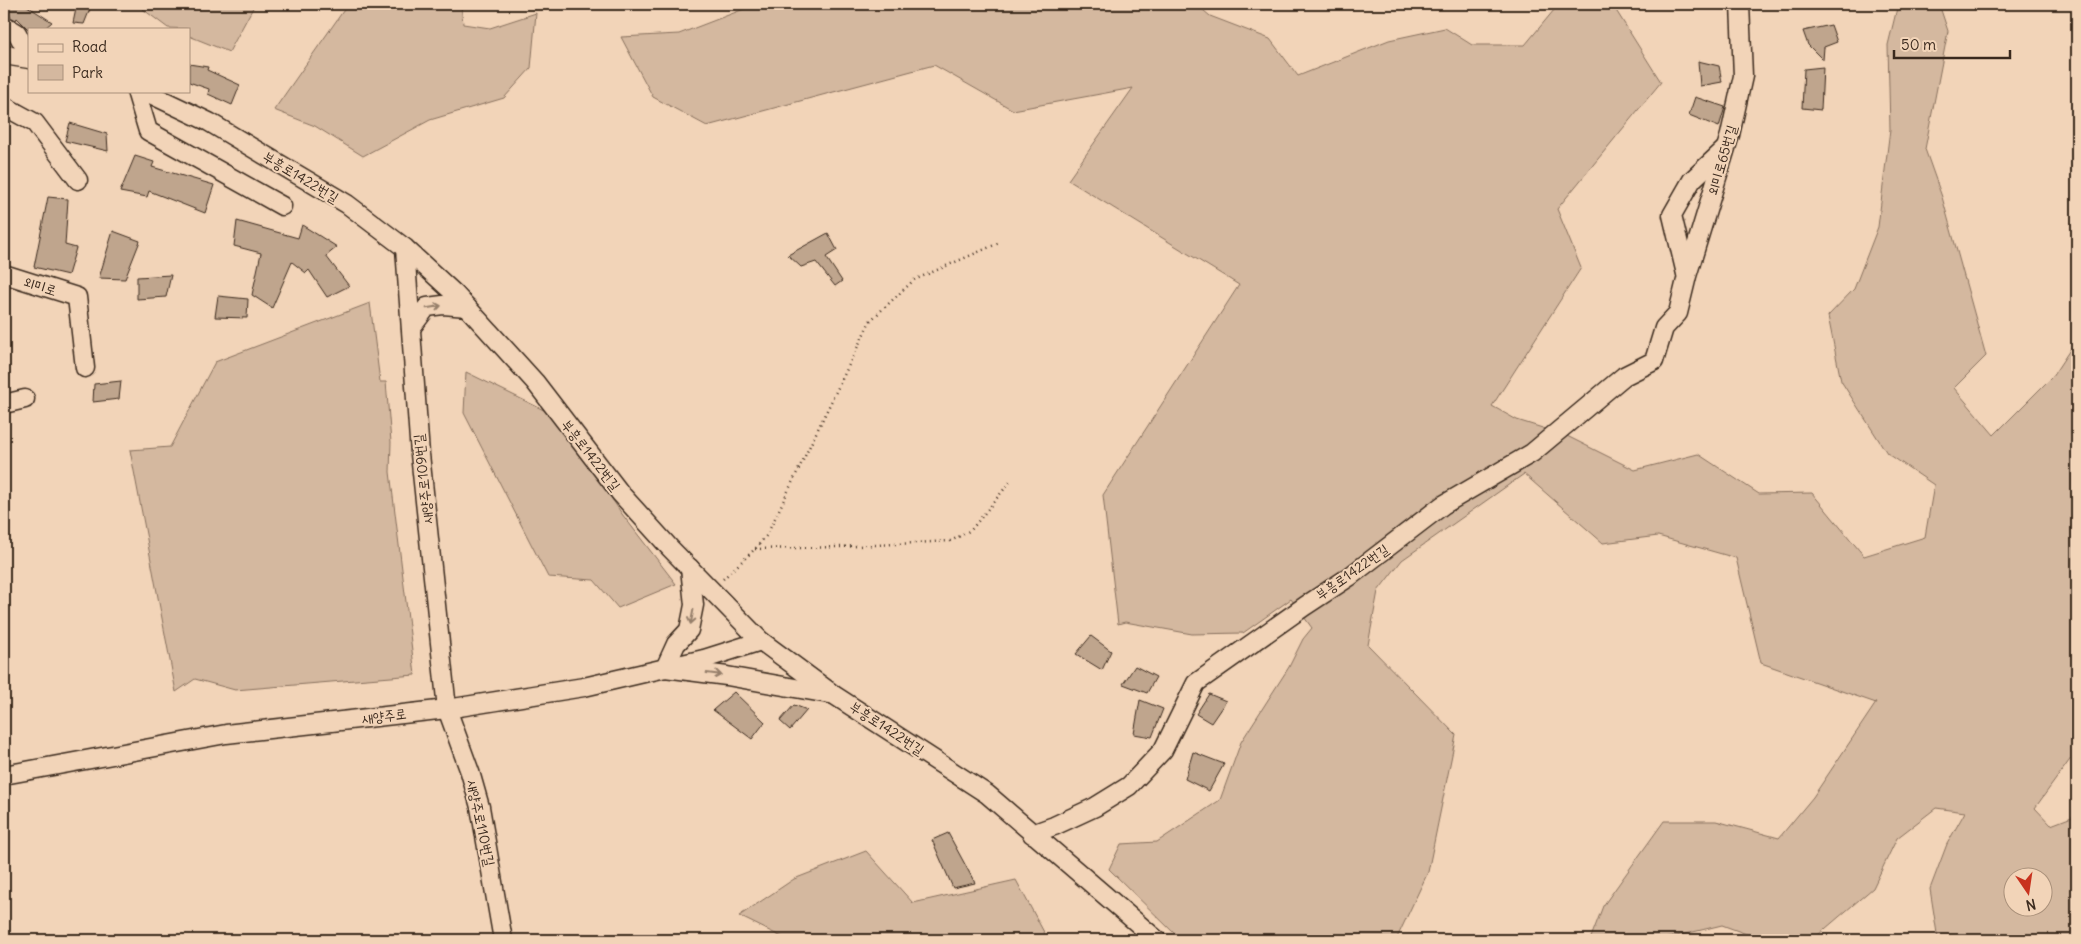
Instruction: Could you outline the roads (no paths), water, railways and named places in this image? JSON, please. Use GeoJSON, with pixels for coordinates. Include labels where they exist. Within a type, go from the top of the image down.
{"type":"FeatureCollection","features":[{"type":"Feature","properties":{"kind":"street","name":"외미로65번길"},"geometry":{"type":"LineString","coordinates":[[1678,313],[1687,276],[1730,135],[1743,76],[1740,4]]}},
{"type":"Feature","properties":{"kind":"street"},"geometry":{"type":"LineString","coordinates":[[4,25],[17,32],[28,53]]}},
{"type":"Feature","properties":{"kind":"street"},"geometry":{"type":"LineString","coordinates":[[4,55],[28,59]]}},
{"type":"Feature","properties":{"kind":"street"},"geometry":{"type":"LineString","coordinates":[[136,92],[148,131],[282,206]]}},
{"type":"Feature","properties":{"kind":"street","name":"부흥로1422번길"},"geometry":{"type":"LineString","coordinates":[[146,92],[209,122],[347,204],[405,248],[467,307],[535,382],[621,494],[761,641],[834,695],[987,794],[1157,940]]}},
{"type":"Feature","properties":{"kind":"street"},"geometry":{"type":"LineString","coordinates":[[4,106],[35,123],[78,180]]}},
{"type":"Feature","properties":{"kind":"street"},"geometry":{"type":"LineString","coordinates":[[1687,276],[1672,215],[1692,180],[1725,149]]}},
{"type":"Feature","properties":{"kind":"street","name":"새양주로109번길"},"geometry":{"type":"LineString","coordinates":[[405,248],[420,454],[447,709]]}},
{"type":"Feature","properties":{"kind":"street","name":"외미로"},"geometry":{"type":"LineString","coordinates":[[4,274],[77,297],[85,368]]}},
{"type":"Feature","properties":{"kind":"street"},"geometry":{"type":"LineString","coordinates":[[411,328],[427,307],[443,305],[467,307]]}},
{"type":"Feature","properties":{"kind":"street","name":"부흥로1422번길"},"geometry":{"type":"LineString","coordinates":[[1032,834],[1095,807],[1129,786],[1163,750],[1196,683],[1349,577],[1443,505],[1532,453],[1624,376],[1654,361],[1664,328],[1678,313]]}},
{"type":"Feature","properties":{"kind":"street"},"geometry":{"type":"LineString","coordinates":[[4,404],[25,399]]}},
{"type":"Feature","properties":{"kind":"street"},"geometry":{"type":"LineString","coordinates":[[690,568],[694,605],[689,630],[676,644],[665,668],[727,676],[834,695]]}},
{"type":"Feature","properties":{"kind":"street","name":"새양주로"},"geometry":{"type":"LineString","coordinates":[[4,775],[226,734],[447,709],[584,687],[704,658],[761,641]]}},
{"type":"Feature","properties":{"kind":"street","name":"새양주로110번길"},"geometry":{"type":"LineString","coordinates":[[447,709],[470,772],[480,807],[502,940]]}}]}
